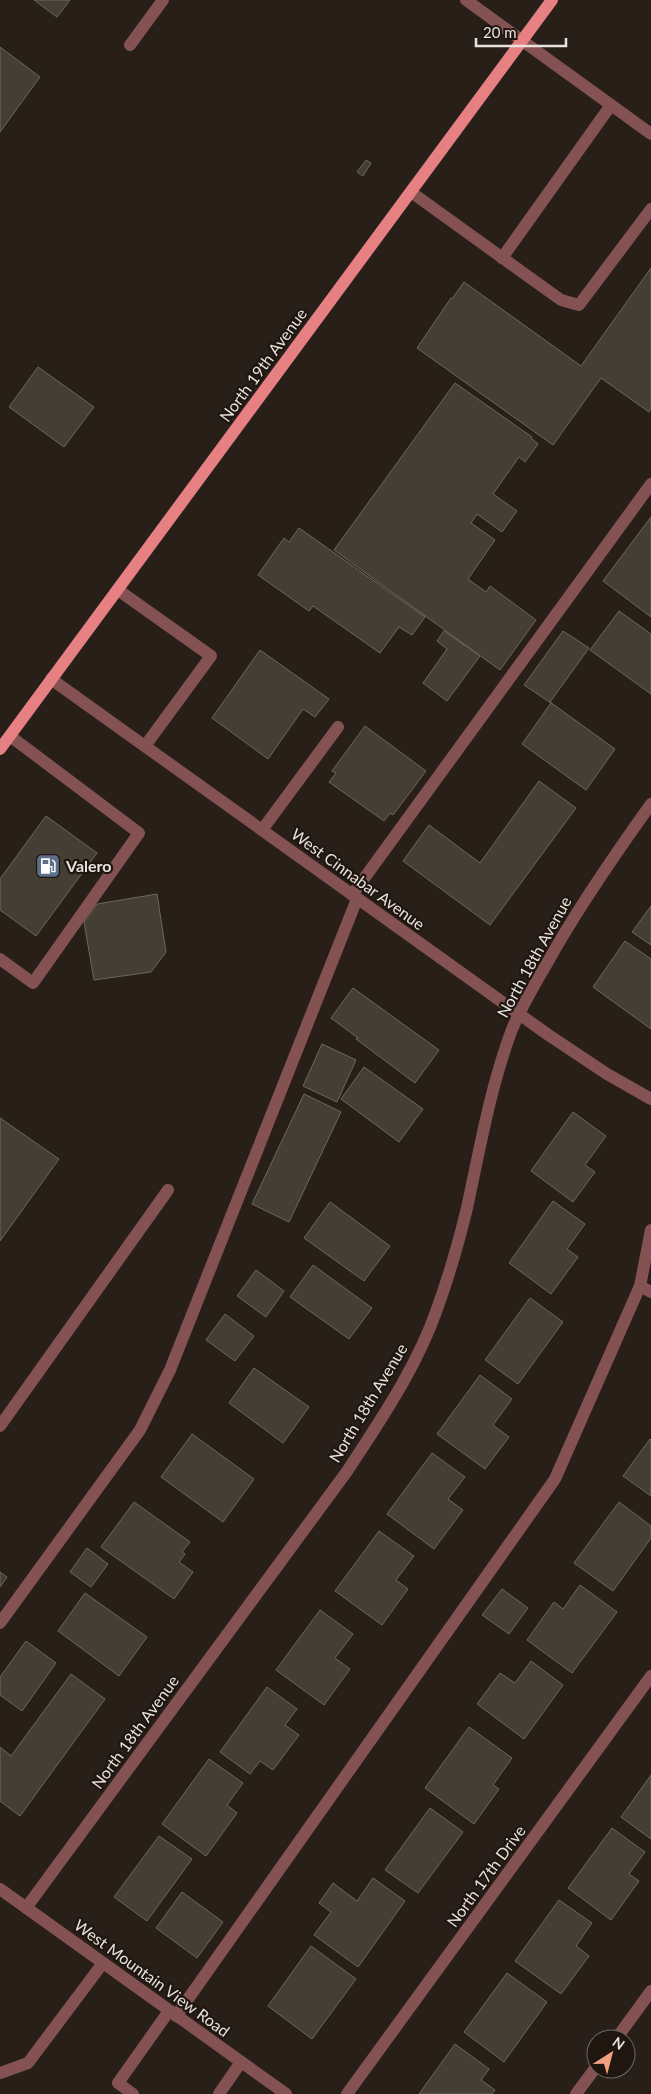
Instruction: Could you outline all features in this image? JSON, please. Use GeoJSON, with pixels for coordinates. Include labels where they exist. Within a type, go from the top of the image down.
{"type":"FeatureCollection","features":[{"type":"Feature","properties":{"kind":"main road","name":"North 19th Avenue"},"geometry":{"type":"LineString","coordinates":[[0,749],[552,0]]}},
{"type":"Feature","properties":{"kind":"street"},"geometry":{"type":"LineString","coordinates":[[130,45],[163,0]]}},
{"type":"Feature","properties":{"kind":"street"},"geometry":{"type":"LineString","coordinates":[[466,0],[651,134]]}},
{"type":"Feature","properties":{"kind":"street"},"geometry":{"type":"LineString","coordinates":[[502,258],[611,105]]}},
{"type":"Feature","properties":{"kind":"street"},"geometry":{"type":"LineString","coordinates":[[410,192],[561,300],[579,305],[651,209]]}},
{"type":"Feature","properties":{"kind":"street"},"geometry":{"type":"LineString","coordinates":[[0,1623],[140,1430],[166,1378],[355,897],[651,484]]}},
{"type":"Feature","properties":{"kind":"street"},"geometry":{"type":"LineString","coordinates":[[118,590],[211,656],[145,746]]}},
{"type":"Feature","properties":{"kind":"street","name":"West Cinnabar Avenue"},"geometry":{"type":"LineString","coordinates":[[51,679],[520,1014],[606,1074],[651,1098]]}},
{"type":"Feature","properties":{"kind":"street"},"geometry":{"type":"LineString","coordinates":[[262,830],[338,727]]}},
{"type":"Feature","properties":{"kind":"street"},"geometry":{"type":"LineString","coordinates":[[0,959],[32,983],[139,833],[10,736]]}},
{"type":"Feature","properties":{"kind":"street","name":"North 18th Avenue"},"geometry":{"type":"LineString","coordinates":[[26,1908],[348,1470],[384,1416],[414,1362],[440,1300],[467,1209],[483,1125],[511,1030],[570,920],[651,804]]}},
{"type":"Feature","properties":{"kind":"street"},"geometry":{"type":"LineString","coordinates":[[0,1426],[168,1190]]}},
{"type":"Feature","properties":{"kind":"street"},"geometry":{"type":"LineString","coordinates":[[133,2094],[118,2083],[173,2013],[555,1480],[645,1289],[651,1230]]}},
{"type":"Feature","properties":{"kind":"street","name":"North 17th Drive"},"geometry":{"type":"LineString","coordinates":[[347,2094],[651,1676]]}},
{"type":"Feature","properties":{"kind":"street","name":"West Mountain View Road"},"geometry":{"type":"LineString","coordinates":[[0,1889],[286,2094]]}},
{"type":"Feature","properties":{"kind":"street"},"geometry":{"type":"LineString","coordinates":[[0,2073],[28,2063],[103,1963]]}},
{"type":"Feature","properties":{"kind":"street"},"geometry":{"type":"LineString","coordinates":[[623,2029],[651,1991]]}},
{"type":"Feature","properties":{"kind":"street"},"geometry":{"type":"LineString","coordinates":[[218,2094],[241,2062]]}},
{"type":"Feature","properties":{"kind":"street"},"geometry":{"type":"LineString","coordinates":[[576,2094],[587,2079]]}},
{"type":"Feature","properties":{"kind":"building"},"geometry":{"type":"Polygon","coordinates":[[[34,0],[70,0],[57,17],[34,0]]]}},
{"type":"Feature","properties":{"kind":"building"},"geometry":{"type":"Polygon","coordinates":[[[0,47],[40,77],[0,132],[0,47]]]}},
{"type":"Feature","properties":{"kind":"building"},"geometry":{"type":"Polygon","coordinates":[[[366,160],[371,163],[363,176],[357,172],[366,160]]]}},
{"type":"Feature","properties":{"kind":"building"},"geometry":{"type":"Polygon","coordinates":[[[651,268],[651,408],[649,412],[601,378],[553,445],[417,348],[464,282],[581,366],[651,268]]]}},
{"type":"Feature","properties":{"kind":"building"},"geometry":{"type":"Polygon","coordinates":[[[38,367],[94,407],[64,447],[9,407],[38,367]]]}},
{"type":"Feature","properties":{"kind":"building"},"geometry":{"type":"Polygon","coordinates":[[[455,383],[532,437],[538,444],[525,462],[519,457],[493,494],[517,511],[502,532],[477,514],[471,523],[495,540],[468,579],[486,592],[490,586],[536,620],[500,670],[334,550],[455,383]]]}},
{"type":"Feature","properties":{"kind":"building"},"geometry":{"type":"Polygon","coordinates":[[[651,517],[651,617],[603,581],[651,517]]]}},
{"type":"Feature","properties":{"kind":"building"},"geometry":{"type":"Polygon","coordinates":[[[299,528],[425,617],[412,635],[399,627],[380,653],[313,606],[309,611],[258,575],[284,538],[289,542],[299,528]]]}},
{"type":"Feature","properties":{"kind":"building"},"geometry":{"type":"Polygon","coordinates":[[[619,611],[651,634],[651,694],[590,650],[619,611]]]}},
{"type":"Feature","properties":{"kind":"building"},"geometry":{"type":"Polygon","coordinates":[[[444,631],[480,656],[447,701],[423,683],[447,649],[437,641],[444,631]]]}},
{"type":"Feature","properties":{"kind":"building"},"geometry":{"type":"Polygon","coordinates":[[[563,631],[589,648],[550,702],[615,749],[586,790],[522,744],[551,703],[524,685],[563,631]]]}},
{"type":"Feature","properties":{"kind":"building"},"geometry":{"type":"Polygon","coordinates":[[[260,650],[329,699],[315,717],[303,709],[268,759],[212,718],[260,650]]]}},
{"type":"Feature","properties":{"kind":"building"},"geometry":{"type":"Polygon","coordinates":[[[365,726],[426,771],[393,815],[390,813],[384,821],[329,782],[336,773],[332,771],[365,726]]]}},
{"type":"Feature","properties":{"kind":"building"},"geometry":{"type":"Polygon","coordinates":[[[539,781],[576,808],[490,925],[403,861],[429,825],[480,863],[539,781]]]}},
{"type":"Feature","properties":{"kind":"building","name":"Valero"},"geometry":{"type":"Polygon","coordinates":[[[46,816],[97,853],[36,936],[0,910],[0,879],[46,816]]]}},
{"type":"Feature","properties":{"kind":"building"},"geometry":{"type":"Polygon","coordinates":[[[157,894],[166,952],[151,972],[94,980],[84,922],[97,904],[157,894]]]}},
{"type":"Feature","properties":{"kind":"building"},"geometry":{"type":"Polygon","coordinates":[[[651,906],[651,945],[632,932],[651,906]]]}},
{"type":"Feature","properties":{"kind":"building"},"geometry":{"type":"Polygon","coordinates":[[[625,941],[651,959],[651,1029],[593,987],[625,941]]]}},
{"type":"Feature","properties":{"kind":"building"},"geometry":{"type":"Polygon","coordinates":[[[353,988],[439,1050],[415,1083],[331,1018],[353,988]]]}},
{"type":"Feature","properties":{"kind":"building"},"geometry":{"type":"Polygon","coordinates":[[[322,1044],[356,1060],[337,1102],[303,1086],[322,1044]]]}},
{"type":"Feature","properties":{"kind":"building"},"geometry":{"type":"Polygon","coordinates":[[[364,1067],[423,1109],[399,1142],[341,1099],[364,1067]]]}},
{"type":"Feature","properties":{"kind":"building"},"geometry":{"type":"Polygon","coordinates":[[[304,1094],[341,1112],[289,1222],[252,1204],[304,1094]]]}},
{"type":"Feature","properties":{"kind":"building"},"geometry":{"type":"Polygon","coordinates":[[[573,1112],[606,1136],[585,1165],[595,1172],[573,1202],[531,1171],[573,1112]]]}},
{"type":"Feature","properties":{"kind":"building"},"geometry":{"type":"Polygon","coordinates":[[[0,1118],[59,1159],[0,1241],[0,1118]]]}},
{"type":"Feature","properties":{"kind":"building"},"geometry":{"type":"Polygon","coordinates":[[[553,1201],[585,1224],[567,1249],[578,1257],[551,1294],[509,1263],[553,1201]]]}},
{"type":"Feature","properties":{"kind":"building"},"geometry":{"type":"Polygon","coordinates":[[[330,1202],[390,1246],[364,1281],[304,1238],[330,1202]]]}},
{"type":"Feature","properties":{"kind":"building"},"geometry":{"type":"Polygon","coordinates":[[[313,1265],[372,1308],[349,1339],[290,1297],[313,1265]]]}},
{"type":"Feature","properties":{"kind":"building"},"geometry":{"type":"Polygon","coordinates":[[[256,1270],[284,1291],[266,1317],[237,1296],[256,1270]]]}},
{"type":"Feature","properties":{"kind":"building"},"geometry":{"type":"Polygon","coordinates":[[[530,1298],[563,1322],[518,1384],[485,1360],[530,1298]]]}},
{"type":"Feature","properties":{"kind":"building"},"geometry":{"type":"Polygon","coordinates":[[[225,1314],[254,1336],[235,1361],[206,1340],[225,1314]]]}},
{"type":"Feature","properties":{"kind":"building"},"geometry":{"type":"Polygon","coordinates":[[[254,1368],[309,1407],[283,1443],[229,1403],[254,1368]]]}},
{"type":"Feature","properties":{"kind":"building"},"geometry":{"type":"Polygon","coordinates":[[[480,1375],[512,1399],[493,1425],[509,1437],[485,1469],[437,1434],[480,1375]]]}},
{"type":"Feature","properties":{"kind":"building"},"geometry":{"type":"Polygon","coordinates":[[[192,1434],[254,1479],[223,1522],[161,1477],[192,1434]]]}},
{"type":"Feature","properties":{"kind":"building"},"geometry":{"type":"Polygon","coordinates":[[[651,1440],[651,1496],[623,1476],[651,1440]]]}},
{"type":"Feature","properties":{"kind":"building"},"geometry":{"type":"Polygon","coordinates":[[[432,1453],[465,1477],[448,1499],[463,1510],[434,1549],[387,1514],[432,1453]]]}},
{"type":"Feature","properties":{"kind":"building"},"geometry":{"type":"Polygon","coordinates":[[[134,1502],[190,1542],[182,1552],[185,1554],[179,1562],[193,1572],[174,1599],[101,1547],[134,1502]]]}},
{"type":"Feature","properties":{"kind":"building"},"geometry":{"type":"Polygon","coordinates":[[[619,1502],[651,1526],[651,1538],[613,1591],[574,1563],[619,1502]]]}},
{"type":"Feature","properties":{"kind":"building"},"geometry":{"type":"Polygon","coordinates":[[[379,1531],[414,1556],[396,1580],[408,1589],[382,1625],[335,1591],[379,1531]]]}},
{"type":"Feature","properties":{"kind":"building"},"geometry":{"type":"Polygon","coordinates":[[[87,1548],[108,1564],[91,1587],[70,1572],[87,1548]]]}},
{"type":"Feature","properties":{"kind":"building"},"geometry":{"type":"Polygon","coordinates":[[[0,1572],[7,1577],[0,1587],[0,1572]]]}},
{"type":"Feature","properties":{"kind":"building"},"geometry":{"type":"Polygon","coordinates":[[[580,1585],[617,1612],[572,1673],[527,1640],[554,1602],[563,1609],[580,1585]]]}},
{"type":"Feature","properties":{"kind":"building"},"geometry":{"type":"Polygon","coordinates":[[[502,1589],[528,1608],[509,1634],[482,1615],[502,1589]]]}},
{"type":"Feature","properties":{"kind":"building"},"geometry":{"type":"Polygon","coordinates":[[[85,1593],[147,1637],[119,1676],[58,1631],[85,1593]]]}},
{"type":"Feature","properties":{"kind":"building"},"geometry":{"type":"Polygon","coordinates":[[[320,1610],[353,1634],[335,1658],[350,1669],[324,1705],[276,1670],[320,1610]]]}},
{"type":"Feature","properties":{"kind":"building"},"geometry":{"type":"Polygon","coordinates":[[[26,1641],[56,1663],[22,1711],[0,1695],[0,1677],[26,1641]]]}},
{"type":"Feature","properties":{"kind":"building"},"geometry":{"type":"Polygon","coordinates":[[[531,1661],[563,1685],[524,1739],[477,1704],[500,1673],[515,1683],[531,1661]]]}},
{"type":"Feature","properties":{"kind":"building"},"geometry":{"type":"Polygon","coordinates":[[[71,1674],[105,1699],[20,1816],[0,1801],[0,1747],[11,1756],[71,1674]]]}},
{"type":"Feature","properties":{"kind":"building"},"geometry":{"type":"Polygon","coordinates":[[[267,1687],[297,1709],[285,1725],[299,1735],[273,1770],[260,1761],[250,1774],[220,1752],[267,1687]]]}},
{"type":"Feature","properties":{"kind":"building"},"geometry":{"type":"Polygon","coordinates":[[[469,1727],[512,1758],[493,1785],[499,1789],[474,1824],[425,1788],[469,1727]]]}},
{"type":"Feature","properties":{"kind":"building"},"geometry":{"type":"Polygon","coordinates":[[[209,1759],[243,1783],[227,1805],[237,1813],[206,1856],[162,1824],[209,1759]]]}},
{"type":"Feature","properties":{"kind":"building"},"geometry":{"type":"Polygon","coordinates":[[[651,1775],[651,1839],[621,1817],[651,1775]]]}},
{"type":"Feature","properties":{"kind":"building"},"geometry":{"type":"Polygon","coordinates":[[[430,1808],[463,1832],[418,1893],[385,1870],[430,1808]]]}},
{"type":"Feature","properties":{"kind":"building"},"geometry":{"type":"Polygon","coordinates":[[[612,1828],[645,1852],[629,1874],[639,1881],[611,1920],[568,1888],[612,1828]]]}},
{"type":"Feature","properties":{"kind":"building"},"geometry":{"type":"Polygon","coordinates":[[[159,1836],[192,1859],[147,1921],[114,1897],[159,1836]]]}},
{"type":"Feature","properties":{"kind":"building"},"geometry":{"type":"Polygon","coordinates":[[[373,1878],[405,1901],[358,1967],[314,1935],[331,1912],[319,1903],[333,1883],[357,1901],[373,1878]]]}},
{"type":"Feature","properties":{"kind":"building"},"geometry":{"type":"Polygon","coordinates":[[[182,1892],[223,1922],[197,1958],[156,1928],[182,1892]]]}},
{"type":"Feature","properties":{"kind":"building"},"geometry":{"type":"Polygon","coordinates":[[[559,1900],[592,1923],[576,1946],[589,1956],[561,1994],[515,1961],[559,1900]]]}},
{"type":"Feature","properties":{"kind":"building"},"geometry":{"type":"Polygon","coordinates":[[[311,1946],[356,1979],[312,2039],[268,2006],[311,1946]]]}},
{"type":"Feature","properties":{"kind":"building"},"geometry":{"type":"Polygon","coordinates":[[[507,1973],[547,2002],[504,2062],[464,2032],[507,1973]]]}},
{"type":"Feature","properties":{"kind":"building"},"geometry":{"type":"Polygon","coordinates":[[[455,2044],[489,2069],[481,2080],[495,2090],[492,2094],[419,2094],[455,2044]]]}},
{"type":"Feature","properties":{"kind":"place","name":"Valero"},"geometry":{"type":"Point","coordinates":[48,866]}}]}
